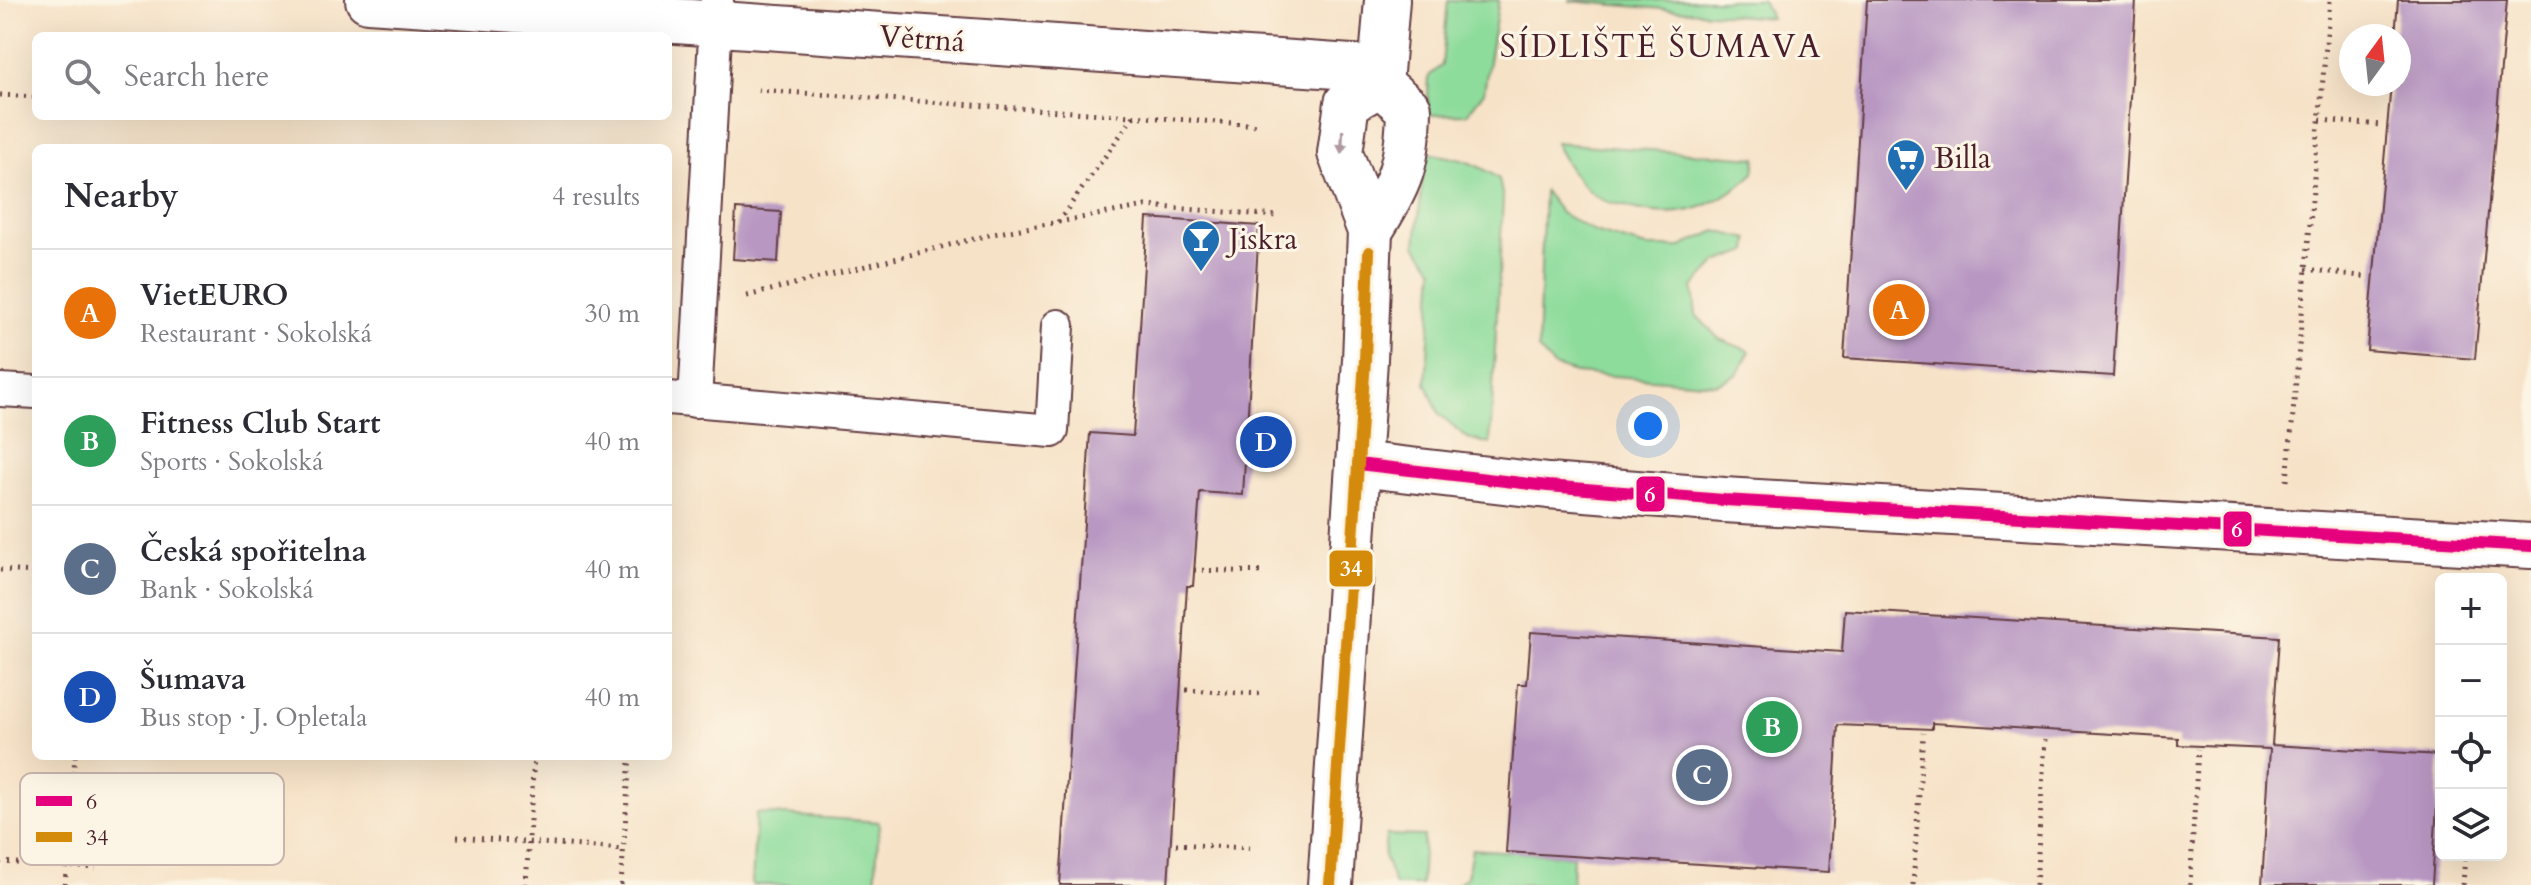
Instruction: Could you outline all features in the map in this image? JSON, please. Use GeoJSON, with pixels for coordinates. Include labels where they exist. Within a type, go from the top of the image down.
{"type":"FeatureCollection","features":[{"type":"Feature","properties":{"kind":"street","name":"Větrná"},"geometry":{"type":"LineString","coordinates":[[368,0],[717,12],[1380,76]]}},
{"type":"Feature","properties":{"kind":"street"},"geometry":{"type":"LineString","coordinates":[[1330,885],[1370,231],[1340,153],[1347,103],[1380,76],[1387,0]]}},
{"type":"Feature","properties":{"kind":"street"},"geometry":{"type":"LineString","coordinates":[[1370,231],[1391,197],[1407,157],[1409,109],[1380,76]]}},
{"type":"Feature","properties":{"kind":"street"},"geometry":{"type":"LineString","coordinates":[[1358,464],[1548,486],[1724,500],[2531,546]]}},
{"type":"Feature","properties":{"kind":"lane"},"geometry":{"type":"LineString","coordinates":[[717,12],[701,308],[681,399],[1052,431],[1058,326]]}},
{"type":"Feature","properties":{"kind":"lane"},"geometry":{"type":"LineString","coordinates":[[0,390],[32,392]]}},
{"type":"Feature","properties":{"kind":"path"},"geometry":{"type":"LineString","coordinates":[[2288,455],[2330,0]]}},
{"type":"Feature","properties":{"kind":"path"},"geometry":{"type":"LineString","coordinates":[[714,86],[1260,125]]}},
{"type":"Feature","properties":{"kind":"path"},"geometry":{"type":"LineString","coordinates":[[0,95],[32,97]]}},
{"type":"Feature","properties":{"kind":"path"},"geometry":{"type":"LineString","coordinates":[[1057,223],[1135,116]]}},
{"type":"Feature","properties":{"kind":"path"},"geometry":{"type":"LineString","coordinates":[[2320,120],[2381,125]]}},
{"type":"Feature","properties":{"kind":"path"},"geometry":{"type":"LineString","coordinates":[[701,308],[993,234],[1146,206],[1279,216]]}},
{"type":"Feature","properties":{"kind":"path"},"geometry":{"type":"LineString","coordinates":[[2306,269],[2368,277]]}},
{"type":"Feature","properties":{"kind":"path"},"geometry":{"type":"LineString","coordinates":[[0,570],[32,572]]}},
{"type":"Feature","properties":{"kind":"path"},"geometry":{"type":"LineString","coordinates":[[1194,570],[1266,572]]}},
{"type":"Feature","properties":{"kind":"path"},"geometry":{"type":"LineString","coordinates":[[1186,690],[1259,694]]}},
{"type":"Feature","properties":{"kind":"path"},"geometry":{"type":"LineString","coordinates":[[1913,885],[1923,733]]}},
{"type":"Feature","properties":{"kind":"path"},"geometry":{"type":"LineString","coordinates":[[2036,885],[2045,740]]}},
{"type":"Feature","properties":{"kind":"path"},"geometry":{"type":"LineString","coordinates":[[2190,885],[2198,749]]}},
{"type":"Feature","properties":{"kind":"path"},"geometry":{"type":"LineString","coordinates":[[526,885],[534,760]]}},
{"type":"Feature","properties":{"kind":"path"},"geometry":{"type":"LineString","coordinates":[[621,885],[630,760]]}},
{"type":"Feature","properties":{"kind":"path"},"geometry":{"type":"LineString","coordinates":[[457,837],[624,849]]}},
{"type":"Feature","properties":{"kind":"path"},"geometry":{"type":"LineString","coordinates":[[1176,844],[1249,848]]}},
{"type":"Feature","properties":{"kind":"path"},"geometry":{"type":"LineString","coordinates":[[2463,885],[2465,861]]}},
{"type":"Feature","properties":{"kind":"path"},"geometry":{"type":"LineString","coordinates":[[0,862],[20,864]]}},
{"type":"Feature","properties":{"kind":"path"},"geometry":{"type":"LineString","coordinates":[[40,865],[96,868]]}},
{"type":"Feature","properties":{"kind":"path"},"geometry":{"type":"LineString","coordinates":[[65,885],[66,867]]}},
{"type":"Feature","properties":{"kind":"green space"},"geometry":{"type":"Polygon","coordinates":[[[1448,0],[1499,0],[1484,92],[1467,114],[1427,115],[1429,76],[1442,65],[1448,0]]]}},
{"type":"Feature","properties":{"kind":"green space"},"geometry":{"type":"Polygon","coordinates":[[[1763,0],[1771,18],[1570,1],[1763,0]]]}},
{"type":"Feature","properties":{"kind":"green space"},"geometry":{"type":"Polygon","coordinates":[[[1555,143],[1756,158],[1754,173],[1725,196],[1694,209],[1662,213],[1610,202],[1593,194],[1574,175],[1555,143]]]}},
{"type":"Feature","properties":{"kind":"green space"},"geometry":{"type":"Polygon","coordinates":[[[1425,153],[1464,161],[1499,179],[1503,199],[1490,444],[1468,438],[1439,414],[1426,383],[1434,269],[1416,245],[1425,153]]]}},
{"type":"Feature","properties":{"kind":"green space"},"geometry":{"type":"Polygon","coordinates":[[[1544,191],[1561,213],[1595,232],[1646,247],[1681,247],[1716,231],[1749,239],[1748,251],[1717,262],[1693,287],[1696,315],[1719,339],[1750,351],[1737,375],[1716,384],[1575,373],[1553,366],[1538,349],[1544,191]]]}},
{"type":"Feature","properties":{"kind":"green space"},"geometry":{"type":"Polygon","coordinates":[[[756,813],[879,822],[875,885],[752,885],[756,813]]]}},
{"type":"Feature","properties":{"kind":"green space"},"geometry":{"type":"Polygon","coordinates":[[[1386,835],[1424,836],[1421,885],[1395,885],[1384,856],[1386,835]]]}},
{"type":"Feature","properties":{"kind":"green space"},"geometry":{"type":"Polygon","coordinates":[[[1472,849],[1573,856],[1572,885],[1456,885],[1467,877],[1472,849]]]}},
{"type":"Feature","properties":{"kind":"building"},"geometry":{"type":"Polygon","coordinates":[[[1867,0],[2136,0],[2113,376],[1844,358],[1867,0]]]}},
{"type":"Feature","properties":{"kind":"building"},"geometry":{"type":"Polygon","coordinates":[[[2398,0],[2507,0],[2475,359],[2367,350],[2390,96],[2411,96],[2411,24],[2396,24],[2398,0]]]}},
{"type":"Feature","properties":{"kind":"building"},"geometry":{"type":"Polygon","coordinates":[[[736,209],[781,212],[778,262],[733,259],[736,209]]]}},
{"type":"Feature","properties":{"kind":"building"},"geometry":{"type":"Polygon","coordinates":[[[1147,218],[1259,226],[1243,495],[1200,492],[1193,586],[1187,586],[1168,885],[1060,885],[1090,433],[1133,436],[1147,218]]]}},
{"type":"Feature","properties":{"kind":"building"},"geometry":{"type":"Polygon","coordinates":[[[1845,610],[2279,637],[2272,745],[2435,755],[2432,885],[2262,885],[2270,749],[2178,745],[2178,738],[1932,723],[1932,729],[1838,725],[1829,872],[1506,852],[1518,684],[1527,684],[1531,632],[1842,652],[1845,610]]]}},
{"type":"Feature","properties":{"kind":"transit line","name":"34"},"geometry":{"type":"LineString","coordinates":[[1330,885],[1365,360],[1369,252]]}},
{"type":"Feature","properties":{"kind":"transit line","name":"6"},"geometry":{"type":"LineString","coordinates":[[1358,464],[1548,486],[1724,500],[2531,546]]}},
{"type":"Feature","properties":{"kind":"place","name":"Billa"},"geometry":{"type":"Point","coordinates":[1906,192]}},
{"type":"Feature","properties":{"kind":"place","name":"Jiskra"},"geometry":{"type":"Point","coordinates":[1201,273]}},
{"type":"Feature","properties":{"kind":"place","name":"VietEURO"},"geometry":{"type":"Point","coordinates":[1899,310]}},
{"type":"Feature","properties":{"kind":"place","name":"Šumava"},"geometry":{"type":"Point","coordinates":[1266,442]}},
{"type":"Feature","properties":{"kind":"place","name":"Fitness Club Start"},"geometry":{"type":"Point","coordinates":[1772,727]}},
{"type":"Feature","properties":{"kind":"place","name":"Česká spořitelna"},"geometry":{"type":"Point","coordinates":[1702,775]}},
{"type":"Feature","properties":{"kind":"district","name":"SÍDLIŠTĚ ŠUMAVA"},"geometry":{"type":"Point","coordinates":[1661,47]}}]}
